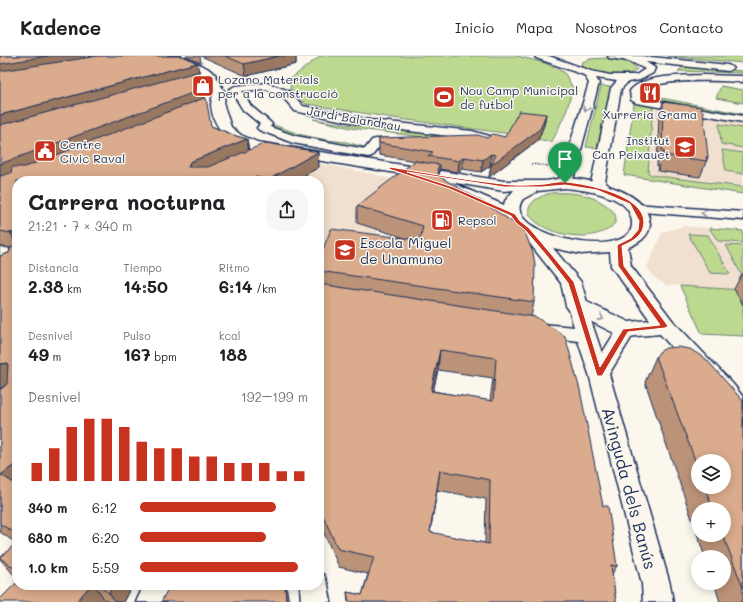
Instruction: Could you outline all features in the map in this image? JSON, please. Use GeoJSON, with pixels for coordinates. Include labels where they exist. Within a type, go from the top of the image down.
{"type":"FeatureCollection","features":[{"type":"Feature","properties":{"kind":"street"},"geometry":{"type":"LineString","coordinates":[[173,56],[203,70],[211,76],[219,93],[212,104],[224,128],[230,134],[254,146],[504,186],[565,183],[598,189],[631,203],[636,208],[642,221],[641,230],[633,239],[619,245],[601,248],[560,244],[541,237],[518,222],[513,215],[512,205],[517,196],[542,185]]}},
{"type":"Feature","properties":{"kind":"street"},"geometry":{"type":"LineString","coordinates":[[539,56],[576,63],[587,73],[594,83],[565,183]]}},
{"type":"Feature","properties":{"kind":"street"},"geometry":{"type":"LineString","coordinates":[[613,56],[739,71]]}},
{"type":"Feature","properties":{"kind":"street"},"geometry":{"type":"LineString","coordinates":[[642,76],[650,71],[645,59]]}},
{"type":"Feature","properties":{"kind":"street"},"geometry":{"type":"LineString","coordinates":[[587,73],[612,78],[626,78],[739,71]]}},
{"type":"Feature","properties":{"kind":"street"},"geometry":{"type":"LineString","coordinates":[[198,79],[211,76]]}},
{"type":"Feature","properties":{"kind":"street"},"geometry":{"type":"LineString","coordinates":[[611,194],[598,183],[616,86],[626,78]]}},
{"type":"Feature","properties":{"kind":"street"},"geometry":{"type":"LineString","coordinates":[[743,79],[678,79],[656,81],[641,85],[634,90],[636,100],[743,118]]}},
{"type":"Feature","properties":{"kind":"street","name":"Jardí Balandrau"},"geometry":{"type":"LineString","coordinates":[[267,86],[285,93],[299,109],[370,122],[472,135],[489,140],[465,143],[376,143],[368,153],[293,138],[263,128],[266,124],[247,108],[235,89],[267,86]]}},
{"type":"Feature","properties":{"kind":"street"},"geometry":{"type":"LineString","coordinates":[[252,158],[272,149]]}},
{"type":"Feature","properties":{"kind":"street"},"geometry":{"type":"LineString","coordinates":[[390,168],[452,188],[513,215]]}},
{"type":"Feature","properties":{"kind":"street"},"geometry":{"type":"LineString","coordinates":[[636,208],[743,216]]}},
{"type":"Feature","properties":{"kind":"street","name":"Avinguda dels Banús"},"geometry":{"type":"LineString","coordinates":[[527,229],[571,282],[577,306],[599,374],[656,584],[658,602]]}},
{"type":"Feature","properties":{"kind":"street"},"geometry":{"type":"LineString","coordinates":[[619,245],[621,266],[665,326],[724,390],[743,416]]}},
{"type":"Feature","properties":{"kind":"street"},"geometry":{"type":"LineString","coordinates":[[577,306],[626,330],[665,326]]}},
{"type":"Feature","properties":{"kind":"street"},"geometry":{"type":"LineString","coordinates":[[515,326],[586,335]]}},
{"type":"Feature","properties":{"kind":"street"},"geometry":{"type":"LineString","coordinates":[[599,374],[626,330]]}},
{"type":"Feature","properties":{"kind":"street"},"geometry":{"type":"LineString","coordinates":[[151,602],[157,590]]}},
{"type":"Feature","properties":{"kind":"street"},"geometry":{"type":"LineString","coordinates":[[315,590],[316,602]]}},
{"type":"Feature","properties":{"kind":"shaded area","name":"Institut Can Peixauet"},"geometry":{"type":"Polygon","coordinates":[[[636,100],[743,119],[743,194],[624,175],[634,103],[636,100]]]}},
{"type":"Feature","properties":{"kind":"shaded area","name":"Escola Miguel de Unamuno"},"geometry":{"type":"Polygon","coordinates":[[[323,164],[373,174],[407,183],[387,212],[351,292],[324,288],[324,176],[302,176],[323,164]]]}},
{"type":"Feature","properties":{"kind":"shaded area"},"geometry":{"type":"Polygon","coordinates":[[[684,226],[743,231],[743,290],[666,285],[655,278],[647,267],[662,232],[684,226]]]}},
{"type":"Feature","properties":{"kind":"green space","name":"Nou Camp Municipal de futbol"},"geometry":{"type":"Polygon","coordinates":[[[320,56],[517,56],[545,63],[564,72],[573,88],[566,112],[552,142],[504,133],[400,119],[306,104],[292,94],[289,80],[320,56]]]}},
{"type":"Feature","properties":{"kind":"green space"},"geometry":{"type":"Polygon","coordinates":[[[667,56],[743,56],[743,63],[667,56]]]}},
{"type":"Feature","properties":{"kind":"green space"},"geometry":{"type":"Polygon","coordinates":[[[607,58],[631,63],[637,69],[626,74],[609,75],[592,71],[581,65],[582,62],[590,59],[607,58]]]}},
{"type":"Feature","properties":{"kind":"green space"},"geometry":{"type":"Polygon","coordinates":[[[684,66],[743,71],[743,73],[678,71],[684,66]]]}},
{"type":"Feature","properties":{"kind":"green space"},"geometry":{"type":"Polygon","coordinates":[[[601,86],[611,87],[597,148],[586,147],[601,86]]]}},
{"type":"Feature","properties":{"kind":"green space"},"geometry":{"type":"Polygon","coordinates":[[[721,86],[743,90],[743,103],[716,98],[721,86]]]}},
{"type":"Feature","properties":{"kind":"green space"},"geometry":{"type":"Polygon","coordinates":[[[636,93],[743,114],[743,119],[636,100],[636,93]]]}},
{"type":"Feature","properties":{"kind":"green space"},"geometry":{"type":"Polygon","coordinates":[[[634,103],[653,106],[648,172],[651,175],[743,187],[743,194],[624,175],[634,103]]]}},
{"type":"Feature","properties":{"kind":"green space"},"geometry":{"type":"Polygon","coordinates":[[[313,119],[392,130],[432,134],[472,135],[431,138],[351,128],[313,119]]]}},
{"type":"Feature","properties":{"kind":"green space"},"geometry":{"type":"Polygon","coordinates":[[[719,124],[743,128],[743,148],[721,144],[719,124]]]}},
{"type":"Feature","properties":{"kind":"green space"},"geometry":{"type":"Polygon","coordinates":[[[274,125],[302,135],[346,142],[368,148],[321,144],[264,127],[274,125]]]}},
{"type":"Feature","properties":{"kind":"green space"},"geometry":{"type":"Polygon","coordinates":[[[722,150],[743,153],[743,174],[726,171],[722,150]]]}},
{"type":"Feature","properties":{"kind":"green space"},"geometry":{"type":"Polygon","coordinates":[[[551,193],[577,194],[595,199],[610,209],[615,215],[616,220],[608,230],[583,236],[567,235],[542,226],[530,216],[530,206],[537,199],[551,193]]]}},
{"type":"Feature","properties":{"kind":"green space"},"geometry":{"type":"Polygon","coordinates":[[[709,228],[743,231],[743,243],[718,241],[709,228]]]}},
{"type":"Feature","properties":{"kind":"green space"},"geometry":{"type":"Polygon","coordinates":[[[688,234],[708,235],[730,274],[710,273],[688,234]]]}},
{"type":"Feature","properties":{"kind":"green space"},"geometry":{"type":"Polygon","coordinates":[[[726,245],[743,246],[743,276],[742,276],[726,245]]]}},
{"type":"Feature","properties":{"kind":"green space"},"geometry":{"type":"Polygon","coordinates":[[[680,286],[743,290],[743,336],[702,334],[680,286]]]}},
{"type":"Feature","properties":{"kind":"building"},"geometry":{"type":"Polygon","coordinates":[[[0,56],[48,56],[0,64],[0,56]]]}},
{"type":"Feature","properties":{"kind":"building"},"geometry":{"type":"Polygon","coordinates":[[[98,56],[183,56],[197,63],[0,115],[0,71],[98,56]]]}},
{"type":"Feature","properties":{"kind":"building"},"geometry":{"type":"Polygon","coordinates":[[[225,56],[279,56],[244,64],[225,56]]]}},
{"type":"Feature","properties":{"kind":"building"},"geometry":{"type":"Polygon","coordinates":[[[200,71],[203,89],[0,164],[0,125],[200,71]]]}},
{"type":"Feature","properties":{"kind":"building"},"geometry":{"type":"Polygon","coordinates":[[[204,98],[206,98],[211,126],[247,139],[190,162],[188,167],[208,167],[266,143],[318,152],[275,176],[12,176],[12,233],[0,231],[0,176],[11,173],[12,167],[25,167],[204,98]]]}},
{"type":"Feature","properties":{"kind":"building"},"geometry":{"type":"Polygon","coordinates":[[[663,102],[701,107],[701,110],[703,111],[708,157],[706,157],[707,161],[664,155],[664,151],[662,151],[663,102]]]}},
{"type":"Feature","properties":{"kind":"building"},"geometry":{"type":"Polygon","coordinates":[[[519,111],[546,114],[540,129],[491,165],[496,155],[491,154],[483,160],[464,157],[459,161],[428,156],[433,152],[379,143],[379,138],[478,135],[487,138],[493,134],[505,137],[519,111]]]}},
{"type":"Feature","properties":{"kind":"building"},"geometry":{"type":"Polygon","coordinates":[[[415,161],[440,165],[437,169],[439,173],[437,175],[489,206],[524,230],[533,253],[535,264],[534,302],[324,272],[324,246],[331,229],[420,240],[423,226],[357,206],[415,161]]]}},
{"type":"Feature","properties":{"kind":"building"},"geometry":{"type":"Polygon","coordinates":[[[12,247],[12,467],[1,475],[12,482],[12,531],[0,524],[0,390],[7,384],[8,363],[0,364],[0,256],[9,253],[12,247]]]}},
{"type":"Feature","properties":{"kind":"building"},"geometry":{"type":"Polygon","coordinates":[[[324,285],[536,317],[565,336],[580,390],[603,506],[608,506],[617,566],[611,565],[616,602],[349,602],[347,592],[362,595],[374,557],[338,549],[324,518],[324,285]],[[440,350],[431,391],[493,401],[496,358],[440,350]],[[440,470],[430,532],[489,544],[490,480],[440,470]]]}},
{"type":"Feature","properties":{"kind":"building"},"geometry":{"type":"Polygon","coordinates":[[[678,347],[690,349],[706,359],[743,401],[743,588],[731,556],[731,550],[729,550],[726,542],[731,542],[731,502],[710,502],[708,494],[731,494],[731,454],[693,454],[656,357],[659,352],[666,348],[678,347]]]}},
{"type":"Feature","properties":{"kind":"building"},"geometry":{"type":"Polygon","coordinates":[[[12,547],[12,566],[0,558],[12,547]]]}},
{"type":"Feature","properties":{"kind":"building"},"geometry":{"type":"Polygon","coordinates":[[[12,587],[12,590],[87,590],[76,602],[0,602],[0,599],[12,587]]]}},
{"type":"Feature","properties":{"kind":"building"},"geometry":{"type":"Polygon","coordinates":[[[167,590],[285,590],[286,602],[161,602],[167,590]]]}},
{"type":"Feature","properties":{"kind":"place","name":"Lozano Materials per a la construcció"},"geometry":{"type":"Point","coordinates":[203,86]}},
{"type":"Feature","properties":{"kind":"place","name":"Xurreria Grama"},"geometry":{"type":"Point","coordinates":[650,93]}},
{"type":"Feature","properties":{"kind":"place","name":"Nou Camp Municipal de futbol"},"geometry":{"type":"Point","coordinates":[444,97]}},
{"type":"Feature","properties":{"kind":"place","name":"Institut Can Peixauet"},"geometry":{"type":"Point","coordinates":[685,147]}},
{"type":"Feature","properties":{"kind":"place","name":"Centre Civic Raval"},"geometry":{"type":"Point","coordinates":[45,151]}},
{"type":"Feature","properties":{"kind":"place","name":"Repsol"},"geometry":{"type":"Point","coordinates":[442,220]}},
{"type":"Feature","properties":{"kind":"place","name":"Escola Miguel de Unamuno"},"geometry":{"type":"Point","coordinates":[345,250]}},
{"type":"Feature","properties":{"kind":"route"},"geometry":{"type":"LineString","coordinates":[[390,168],[504,186],[565,183],[598,189],[631,203],[636,208],[642,221],[641,230],[633,239],[619,245],[621,266],[665,326],[626,330],[599,374],[577,306],[571,282],[527,229],[518,222],[513,215],[452,188],[390,168]]}}]}
